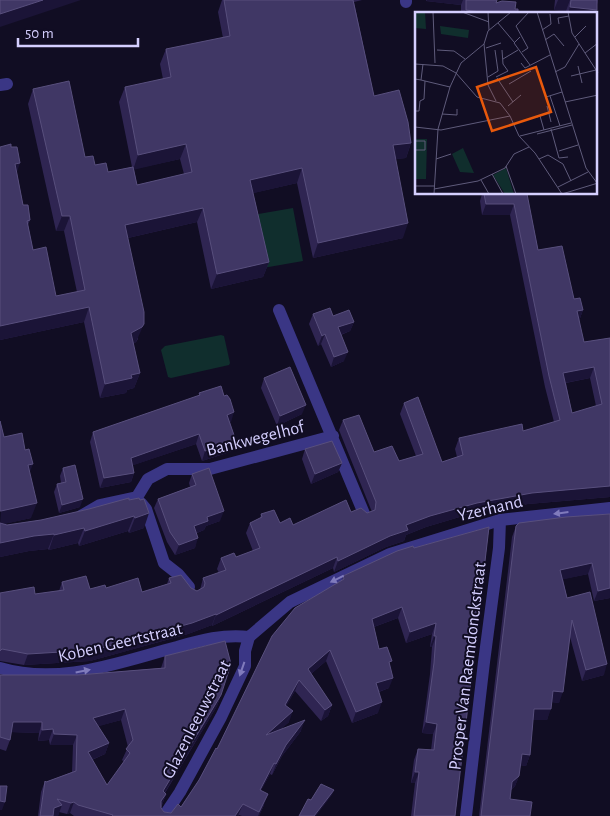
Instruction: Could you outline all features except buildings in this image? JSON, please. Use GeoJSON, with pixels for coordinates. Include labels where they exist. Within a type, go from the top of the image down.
{"type":"FeatureCollection","features":[{"type":"Feature","properties":{"kind":"street"},"geometry":{"type":"LineString","coordinates":[[279,310],[365,516]]}},
{"type":"Feature","properties":{"kind":"street","name":"Bankwegelhof"},"geometry":{"type":"LineString","coordinates":[[137,497],[148,479],[167,469],[210,469],[333,436]]}},
{"type":"Feature","properties":{"kind":"street"},"geometry":{"type":"LineString","coordinates":[[70,518],[79,517],[100,505],[137,497],[146,509],[164,563],[178,574],[193,594]]}},
{"type":"Feature","properties":{"kind":"street","name":"Yzerhand"},"geometry":{"type":"LineString","coordinates":[[249,637],[290,602],[379,552],[500,520],[610,508]]}},
{"type":"Feature","properties":{"kind":"street","name":"Prosper Van Raemdonckstraat"},"geometry":{"type":"LineString","coordinates":[[466,816],[499,548],[500,520]]}},
{"type":"Feature","properties":{"kind":"street","name":"Koben Geertstraat"},"geometry":{"type":"LineString","coordinates":[[0,668],[18,674],[37,675],[82,672],[208,633],[249,637]]}},
{"type":"Feature","properties":{"kind":"street","name":"Glazenleeuwstraat"},"geometry":{"type":"LineString","coordinates":[[164,816],[199,759],[245,666],[245,651],[249,637]]}},
{"type":"Feature","properties":{"kind":"green space"},"geometry":{"type":"Polygon","coordinates":[[[293,208],[303,261],[263,268],[253,215],[293,208]]]}},
{"type":"Feature","properties":{"kind":"green space"},"geometry":{"type":"Polygon","coordinates":[[[224,336],[229,365],[171,378],[168,377],[161,350],[165,346],[224,336]]]}}]}
